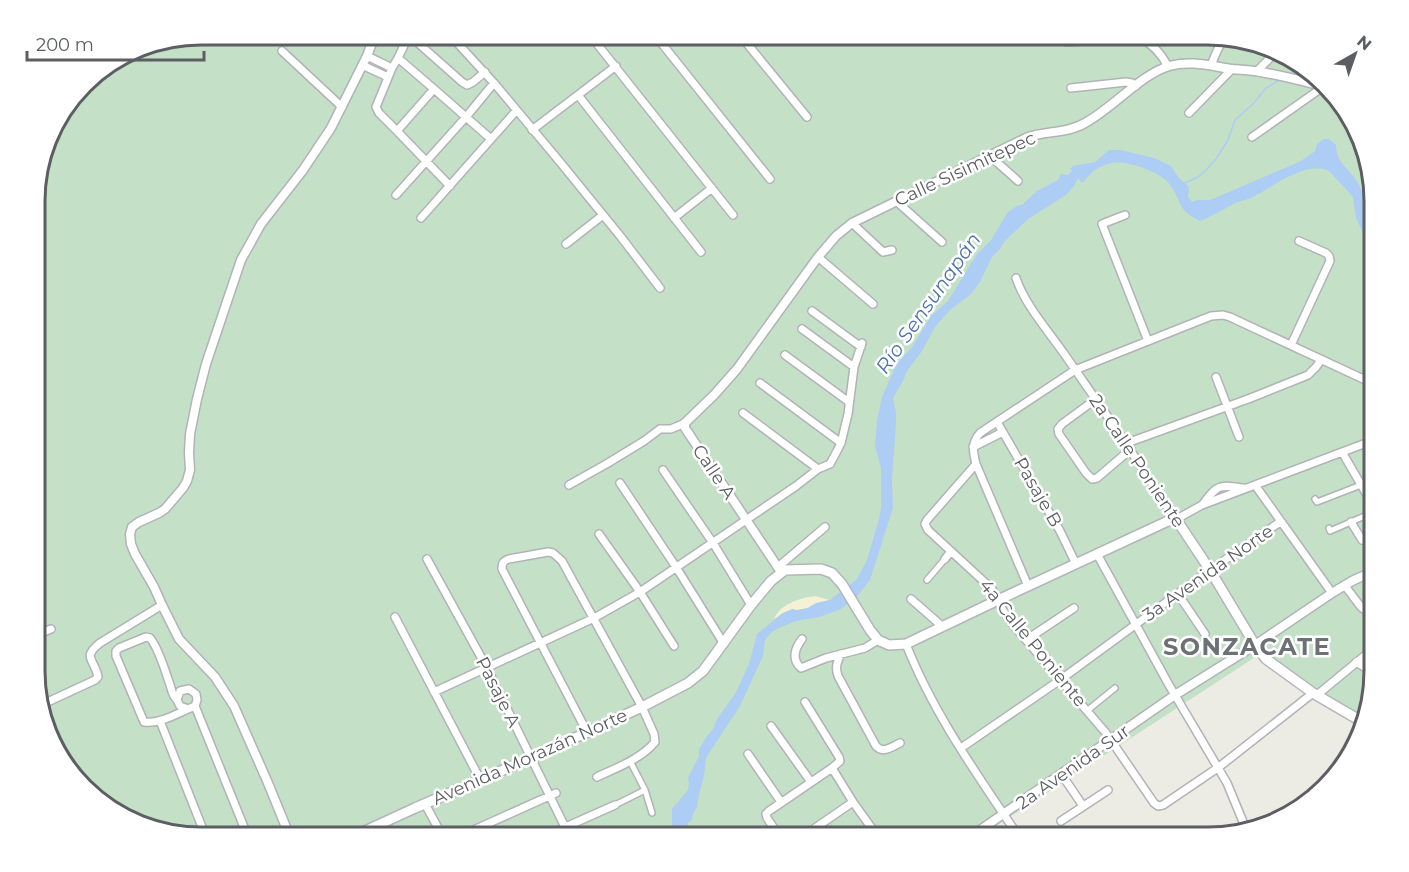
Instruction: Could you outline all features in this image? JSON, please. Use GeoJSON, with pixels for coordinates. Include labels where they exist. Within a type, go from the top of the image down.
{"type":"FeatureCollection","features":[{"type":"Feature","properties":{"kind":"main road"},"geometry":{"type":"LineString","coordinates":[[780,570],[821,569],[832,573],[842,584],[878,640],[889,645],[906,644],[1168,521],[1175,520]]}},
{"type":"Feature","properties":{"kind":"main road","name":"2a Calle Poniente"},"geometry":{"type":"LineString","coordinates":[[1175,520],[1210,570],[1255,645],[1266,659],[1315,694],[1356,718]]}},
{"type":"Feature","properties":{"kind":"main road","name":"Avenida Morazán Norte"},"geometry":{"type":"LineString","coordinates":[[381,827],[426,804],[642,707],[696,678],[780,570]]}},
{"type":"Feature","properties":{"kind":"street"},"geometry":{"type":"LineString","coordinates":[[286,827],[234,706],[215,677],[181,642],[132,549],[130,531],[139,522],[165,509],[187,481],[190,470],[190,434],[197,399],[206,364],[241,260],[261,224],[303,170],[331,128],[371,45]]}},
{"type":"Feature","properties":{"kind":"street"},"geometry":{"type":"LineString","coordinates":[[404,45],[376,107],[379,113],[450,186]]}},
{"type":"Feature","properties":{"kind":"street"},"geometry":{"type":"LineString","coordinates":[[421,45],[467,85],[485,72]]}},
{"type":"Feature","properties":{"kind":"street"},"geometry":{"type":"LineString","coordinates":[[460,45],[603,215],[660,288]]}},
{"type":"Feature","properties":{"kind":"street"},"geometry":{"type":"LineString","coordinates":[[599,45],[733,215]]}},
{"type":"Feature","properties":{"kind":"street"},"geometry":{"type":"LineString","coordinates":[[665,45],[770,179]]}},
{"type":"Feature","properties":{"kind":"street"},"geometry":{"type":"LineString","coordinates":[[749,45],[807,117]]}},
{"type":"Feature","properties":{"kind":"street"},"geometry":{"type":"LineString","coordinates":[[1151,45],[1159,52],[1168,67]]}},
{"type":"Feature","properties":{"kind":"street"},"geometry":{"type":"LineString","coordinates":[[1212,65],[1220,46]]}},
{"type":"Feature","properties":{"kind":"street"},"geometry":{"type":"LineString","coordinates":[[282,51],[342,107]]}},
{"type":"Feature","properties":{"kind":"street"},"geometry":{"type":"LineString","coordinates":[[367,56],[392,68]]}},
{"type":"Feature","properties":{"kind":"street"},"geometry":{"type":"LineString","coordinates":[[398,58],[491,139]]}},
{"type":"Feature","properties":{"kind":"street"},"geometry":{"type":"LineString","coordinates":[[1257,71],[1270,58]]}},
{"type":"Feature","properties":{"kind":"street","name":"Calle Sisimitepec"},"geometry":{"type":"LineString","coordinates":[[685,423],[737,369],[818,257],[836,236],[852,223],[1038,134],[1073,129],[1082,125],[1149,76],[1168,67],[1191,63],[1212,65],[1257,71],[1309,83]]}},
{"type":"Feature","properties":{"kind":"street"},"geometry":{"type":"LineString","coordinates":[[362,65],[388,77]]}},
{"type":"Feature","properties":{"kind":"street"},"geometry":{"type":"LineString","coordinates":[[532,130],[616,66]]}},
{"type":"Feature","properties":{"kind":"street"},"geometry":{"type":"LineString","coordinates":[[1189,112],[1232,69]]}},
{"type":"Feature","properties":{"kind":"street"},"geometry":{"type":"LineString","coordinates":[[1071,88],[1126,82],[1136,86]]}},
{"type":"Feature","properties":{"kind":"street"},"geometry":{"type":"LineString","coordinates":[[396,195],[494,83]]}},
{"type":"Feature","properties":{"kind":"street"},"geometry":{"type":"LineString","coordinates":[[397,131],[434,89]]}},
{"type":"Feature","properties":{"kind":"street"},"geometry":{"type":"LineString","coordinates":[[1252,137],[1317,90]]}},
{"type":"Feature","properties":{"kind":"street"},"geometry":{"type":"LineString","coordinates":[[578,95],[701,252]]}},
{"type":"Feature","properties":{"kind":"street"},"geometry":{"type":"LineString","coordinates":[[421,218],[516,111]]}},
{"type":"Feature","properties":{"kind":"street"},"geometry":{"type":"LineString","coordinates":[[990,156],[1018,181]]}},
{"type":"Feature","properties":{"kind":"street"},"geometry":{"type":"LineString","coordinates":[[674,218],[712,188]]}},
{"type":"Feature","properties":{"kind":"street"},"geometry":{"type":"LineString","coordinates":[[896,201],[942,242]]}},
{"type":"Feature","properties":{"kind":"street"},"geometry":{"type":"LineString","coordinates":[[567,244],[603,215]]}},
{"type":"Feature","properties":{"kind":"street"},"geometry":{"type":"LineString","coordinates":[[1125,215],[1102,224],[1148,341]]}},
{"type":"Feature","properties":{"kind":"street"},"geometry":{"type":"LineString","coordinates":[[852,223],[883,252],[892,250]]}},
{"type":"Feature","properties":{"kind":"street"},"geometry":{"type":"LineString","coordinates":[[1292,345],[1330,261],[1326,253],[1299,240]]}},
{"type":"Feature","properties":{"kind":"street"},"geometry":{"type":"LineString","coordinates":[[818,257],[873,304]]}},
{"type":"Feature","properties":{"kind":"street","name":"2a Calle Poniente"},"geometry":{"type":"LineString","coordinates":[[1016,278],[1018,286],[1033,310],[1129,446],[1175,520]]}},
{"type":"Feature","properties":{"kind":"street"},"geometry":{"type":"LineString","coordinates":[[434,692],[594,618],[640,592],[818,469],[830,464],[841,443],[854,367],[861,345],[812,311]]}},
{"type":"Feature","properties":{"kind":"street"},"geometry":{"type":"LineString","coordinates":[[1028,586],[976,464],[973,448],[975,438],[1075,370],[1211,316],[1223,315],[1364,379]]}},
{"type":"Feature","properties":{"kind":"street"},"geometry":{"type":"LineString","coordinates":[[802,329],[854,367]]}},
{"type":"Feature","properties":{"kind":"street"},"geometry":{"type":"LineString","coordinates":[[785,355],[849,402]]}},
{"type":"Feature","properties":{"kind":"street"},"geometry":{"type":"LineString","coordinates":[[1096,399],[1058,429],[1059,434],[1092,479],[1096,478],[1129,446],[1308,375],[1322,360]]}},
{"type":"Feature","properties":{"kind":"street"},"geometry":{"type":"LineString","coordinates":[[1216,378],[1239,437]]}},
{"type":"Feature","properties":{"kind":"street"},"geometry":{"type":"LineString","coordinates":[[760,383],[841,443]]}},
{"type":"Feature","properties":{"kind":"street"},"geometry":{"type":"LineString","coordinates":[[743,413],[818,469]]}},
{"type":"Feature","properties":{"kind":"street","name":"Pasaje B"},"geometry":{"type":"LineString","coordinates":[[997,422],[1060,531],[1076,564]]}},
{"type":"Feature","properties":{"kind":"street"},"geometry":{"type":"LineString","coordinates":[[569,484],[608,463],[660,429],[671,429],[685,423]]}},
{"type":"Feature","properties":{"kind":"street","name":"Calle A"},"geometry":{"type":"LineString","coordinates":[[685,423],[685,428],[780,570]]}},
{"type":"Feature","properties":{"kind":"street"},"geometry":{"type":"LineString","coordinates":[[973,448],[1003,432]]}},
{"type":"Feature","properties":{"kind":"street"},"geometry":{"type":"LineString","coordinates":[[1175,520],[1202,505],[1364,444]]}},
{"type":"Feature","properties":{"kind":"street"},"geometry":{"type":"LineString","coordinates":[[1342,453],[1364,490]]}},
{"type":"Feature","properties":{"kind":"street","name":"4a Calle Poniente"},"geometry":{"type":"LineString","coordinates":[[976,464],[927,520],[925,524],[928,530],[992,589],[1002,609],[1060,680],[1088,710],[1154,803],[1158,806],[1163,805],[1219,767]]}},
{"type":"Feature","properties":{"kind":"street"},"geometry":{"type":"LineString","coordinates":[[663,470],[752,605]]}},
{"type":"Feature","properties":{"kind":"street"},"geometry":{"type":"LineString","coordinates":[[620,483],[724,644]]}},
{"type":"Feature","properties":{"kind":"street"},"geometry":{"type":"LineString","coordinates":[[1255,485],[1332,593]]}},
{"type":"Feature","properties":{"kind":"street"},"geometry":{"type":"LineString","coordinates":[[1315,499],[1317,502],[1361,485]]}},
{"type":"Feature","properties":{"kind":"street"},"geometry":{"type":"LineString","coordinates":[[1202,505],[1219,486],[1246,489]]}},
{"type":"Feature","properties":{"kind":"street"},"geometry":{"type":"LineString","coordinates":[[1329,528],[1330,531],[1364,516]]}},
{"type":"Feature","properties":{"kind":"street","name":"3a Avenida Norte"},"geometry":{"type":"LineString","coordinates":[[961,748],[1280,522]]}},
{"type":"Feature","properties":{"kind":"street"},"geometry":{"type":"LineString","coordinates":[[1351,522],[1362,540]]}},
{"type":"Feature","properties":{"kind":"street"},"geometry":{"type":"LineString","coordinates":[[780,570],[825,527]]}},
{"type":"Feature","properties":{"kind":"street"},"geometry":{"type":"LineString","coordinates":[[599,534],[674,646]]}},
{"type":"Feature","properties":{"kind":"street"},"geometry":{"type":"LineString","coordinates":[[587,732],[502,569],[502,564],[509,559],[548,552],[554,553],[562,561],[642,707],[654,735],[655,742],[650,748],[630,761],[597,777]]}},
{"type":"Feature","properties":{"kind":"street"},"geometry":{"type":"LineString","coordinates":[[927,580],[951,552]]}},
{"type":"Feature","properties":{"kind":"street"},"geometry":{"type":"LineString","coordinates":[[1097,554],[1175,695],[1219,767],[1244,823]]}},
{"type":"Feature","properties":{"kind":"street","name":"Pasaje A"},"geometry":{"type":"LineString","coordinates":[[427,559],[487,668],[531,758],[553,794],[565,827]]}},
{"type":"Feature","properties":{"kind":"street","name":"2a Avenida Sur"},"geometry":{"type":"LineString","coordinates":[[985,827],[1175,695],[1332,593],[1364,577]]}},
{"type":"Feature","properties":{"kind":"street"},"geometry":{"type":"LineString","coordinates":[[1345,586],[1364,609]]}},
{"type":"Feature","properties":{"kind":"street"},"geometry":{"type":"LineString","coordinates":[[1178,594],[1205,634]]}},
{"type":"Feature","properties":{"kind":"street"},"geometry":{"type":"LineString","coordinates":[[910,599],[943,627]]}},
{"type":"Feature","properties":{"kind":"street"},"geometry":{"type":"LineString","coordinates":[[48,702],[98,678],[90,655],[94,648],[162,605]]}},
{"type":"Feature","properties":{"kind":"street"},"geometry":{"type":"LineString","coordinates":[[1026,640],[1074,608]]}},
{"type":"Feature","properties":{"kind":"street"},"geometry":{"type":"LineString","coordinates":[[395,617],[481,781]]}},
{"type":"Feature","properties":{"kind":"street"},"geometry":{"type":"LineString","coordinates":[[45,631],[51,629]]}},
{"type":"Feature","properties":{"kind":"street"},"geometry":{"type":"LineString","coordinates":[[173,715],[177,701],[180,691],[186,688],[194,692],[197,697],[191,707],[160,721],[144,722],[116,656],[119,648],[146,637],[150,638],[155,645],[172,694],[177,701],[184,708],[191,707]]}},
{"type":"Feature","properties":{"kind":"street"},"geometry":{"type":"LineString","coordinates":[[802,639],[794,655],[801,668],[819,660],[865,648],[878,640]]}},
{"type":"Feature","properties":{"kind":"street"},"geometry":{"type":"LineString","coordinates":[[906,644],[932,698],[961,748],[1012,827]]}},
{"type":"Feature","properties":{"kind":"street"},"geometry":{"type":"LineString","coordinates":[[841,654],[836,670],[838,676],[876,746],[879,750],[884,751],[900,743]]}},
{"type":"Feature","properties":{"kind":"street"},"geometry":{"type":"LineString","coordinates":[[1219,767],[1364,656]]}},
{"type":"Feature","properties":{"kind":"street"},"geometry":{"type":"LineString","coordinates":[[1356,662],[1364,667]]}},
{"type":"Feature","properties":{"kind":"street"},"geometry":{"type":"LineString","coordinates":[[170,685],[180,691]]}},
{"type":"Feature","properties":{"kind":"street"},"geometry":{"type":"LineString","coordinates":[[1088,710],[1115,688]]}},
{"type":"Feature","properties":{"kind":"street"},"geometry":{"type":"LineString","coordinates":[[773,827],[766,814],[840,761],[804,702]]}},
{"type":"Feature","properties":{"kind":"street"},"geometry":{"type":"LineString","coordinates":[[191,707],[244,827]]}},
{"type":"Feature","properties":{"kind":"street"},"geometry":{"type":"LineString","coordinates":[[160,721],[202,827]]}},
{"type":"Feature","properties":{"kind":"street"},"geometry":{"type":"LineString","coordinates":[[771,726],[811,782]]}},
{"type":"Feature","properties":{"kind":"street"},"geometry":{"type":"LineString","coordinates":[[748,754],[781,802]]}},
{"type":"Feature","properties":{"kind":"street"},"geometry":{"type":"LineString","coordinates":[[630,761],[645,790],[651,813]]}},
{"type":"Feature","properties":{"kind":"street"},"geometry":{"type":"LineString","coordinates":[[832,768],[871,827]]}},
{"type":"Feature","properties":{"kind":"street"},"geometry":{"type":"LineString","coordinates":[[1062,775],[1083,806]]}},
{"type":"Feature","properties":{"kind":"street"},"geometry":{"type":"LineString","coordinates":[[565,827],[645,790]]}},
{"type":"Feature","properties":{"kind":"street"},"geometry":{"type":"LineString","coordinates":[[1061,822],[1108,790]]}},
{"type":"Feature","properties":{"kind":"street"},"geometry":{"type":"LineString","coordinates":[[480,827],[553,794]]}},
{"type":"Feature","properties":{"kind":"street"},"geometry":{"type":"LineString","coordinates":[[817,827],[853,802]]}},
{"type":"Feature","properties":{"kind":"street"},"geometry":{"type":"LineString","coordinates":[[426,804],[437,827]]}},
{"type":"Feature","properties":{"kind":"green space"},"geometry":{"type":"Polygon","coordinates":[[[191,45],[1208,45],[1248,50],[1267,57],[1303,77],[1325,98],[1338,115],[1356,151],[1364,191],[1364,681],[1358,714],[1260,654],[994,827],[201,827],[161,822],[142,815],[115,801],[84,774],[61,740],[53,721],[46,691],[45,201],[46,181],[53,151],[71,115],[98,84],[132,61],[161,50],[191,45]]]}},
{"type":"Feature","properties":{"kind":"sand"},"geometry":{"type":"Polygon","coordinates":[[[815,596],[829,600],[808,608],[783,613],[774,619],[786,606],[797,600],[815,596]]]}},
{"type":"Feature","properties":{"kind":"water"},"geometry":{"type":"Polygon","coordinates":[[[1324,139],[1329,139],[1336,145],[1340,161],[1356,180],[1364,195],[1364,235],[1356,218],[1353,197],[1329,171],[1311,169],[1301,171],[1253,197],[1200,221],[1184,210],[1171,186],[1161,176],[1136,166],[1112,163],[1095,170],[1082,183],[1078,178],[1066,195],[1028,219],[1005,241],[992,257],[980,282],[971,294],[950,310],[935,327],[893,398],[896,423],[892,480],[893,508],[870,580],[855,599],[839,610],[781,627],[765,640],[763,656],[740,706],[706,758],[697,807],[692,820],[688,823],[688,827],[671,827],[672,809],[688,790],[688,778],[699,756],[699,749],[735,694],[749,664],[757,634],[783,613],[792,609],[808,608],[816,603],[830,600],[857,579],[867,560],[881,508],[881,468],[875,446],[882,397],[896,365],[912,347],[931,316],[948,301],[977,254],[991,240],[1008,212],[1023,204],[1037,191],[1058,180],[1061,174],[1068,175],[1073,166],[1095,162],[1109,150],[1121,150],[1154,158],[1171,166],[1178,177],[1189,187],[1188,197],[1192,202],[1210,200],[1301,161],[1315,151],[1317,144],[1324,139]]]}},
{"type":"Feature","properties":{"kind":"waterway"},"geometry":{"type":"LineString","coordinates":[[1291,74],[1295,72]]}},
{"type":"Feature","properties":{"kind":"waterway"},"geometry":{"type":"LineString","coordinates":[[1185,183],[1198,177],[1216,159],[1228,140],[1235,120],[1254,103],[1266,88],[1278,81]]}},
{"type":"Feature","properties":{"kind":"district","name":"SONZACATE"},"geometry":{"type":"Point","coordinates":[1247,647]}},
{"type":"Feature","properties":{"kind":"water label","name":"Río Sensunapán"},"geometry":{"type":"Point","coordinates":[928,303]}}]}
